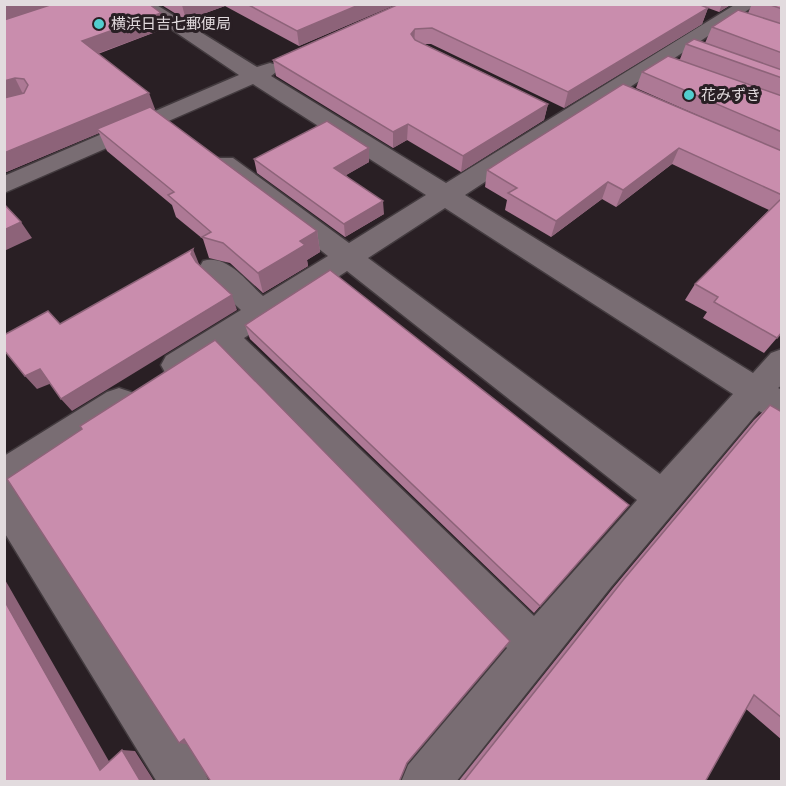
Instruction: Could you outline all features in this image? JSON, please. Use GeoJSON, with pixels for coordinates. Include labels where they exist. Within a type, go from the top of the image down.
{"type":"FeatureCollection","features":[{"type":"Feature","properties":{"kind":"street"},"geometry":{"type":"LineString","coordinates":[[142,4],[769,400]]}},
{"type":"Feature","properties":{"kind":"street"},"geometry":{"type":"LineString","coordinates":[[4,476],[444,196],[555,115],[615,89],[687,45],[718,18],[750,14]]}},
{"type":"Feature","properties":{"kind":"street"},"geometry":{"type":"LineString","coordinates":[[687,45],[708,53]]}},
{"type":"Feature","properties":{"kind":"street"},"geometry":{"type":"LineString","coordinates":[[660,61],[682,70]]}},
{"type":"Feature","properties":{"kind":"street"},"geometry":{"type":"LineString","coordinates":[[4,184],[288,62]]}},
{"type":"Feature","properties":{"kind":"street"},"geometry":{"type":"LineString","coordinates":[[615,89],[635,99]]}},
{"type":"Feature","properties":{"kind":"street"},"geometry":{"type":"LineString","coordinates":[[225,163],[662,497]]}},
{"type":"Feature","properties":{"kind":"street"},"geometry":{"type":"LineString","coordinates":[[213,268],[262,312]]}},
{"type":"Feature","properties":{"kind":"street"},"geometry":{"type":"LineString","coordinates":[[223,336],[536,647]]}},
{"type":"Feature","properties":{"kind":"street"},"geometry":{"type":"LineString","coordinates":[[425,782],[662,497],[769,400],[782,362]]}},
{"type":"Feature","properties":{"kind":"street"},"geometry":{"type":"LineString","coordinates":[[4,497],[185,782]]}},
{"type":"Feature","properties":{"kind":"building"},"geometry":{"type":"Polygon","coordinates":[[[53,4],[149,4],[161,13],[82,41],[149,93],[4,153],[4,98],[24,93],[28,85],[24,79],[15,78],[4,81],[4,20],[53,4]]]}},
{"type":"Feature","properties":{"kind":"building"},"geometry":{"type":"Polygon","coordinates":[[[247,4],[361,4],[297,31],[247,4]]]}},
{"type":"Feature","properties":{"kind":"building"},"geometry":{"type":"Polygon","coordinates":[[[399,4],[698,4],[708,8],[568,92],[432,28],[415,29],[411,34],[415,40],[548,104],[463,156],[408,124],[393,132],[273,60],[399,4]]]}},
{"type":"Feature","properties":{"kind":"building"},"geometry":{"type":"Polygon","coordinates":[[[768,4],[782,4],[782,9],[768,4]]]}},
{"type":"Feature","properties":{"kind":"building"},"geometry":{"type":"Polygon","coordinates":[[[738,10],[782,24],[782,53],[712,27],[738,10]]]}},
{"type":"Feature","properties":{"kind":"building"},"geometry":{"type":"Polygon","coordinates":[[[694,39],[782,70],[782,78],[686,44],[694,39]]]}},
{"type":"Feature","properties":{"kind":"building"},"geometry":{"type":"Polygon","coordinates":[[[668,56],[782,96],[782,132],[642,72],[668,56]]]}},
{"type":"Feature","properties":{"kind":"building"},"geometry":{"type":"Polygon","coordinates":[[[623,84],[782,151],[782,195],[679,148],[623,190],[608,182],[556,221],[508,193],[517,188],[487,170],[623,84]]]}},
{"type":"Feature","properties":{"kind":"building"},"geometry":{"type":"Polygon","coordinates":[[[150,107],[317,231],[300,241],[305,245],[258,273],[223,243],[202,237],[211,232],[168,195],[174,192],[97,129],[150,107]]]}},
{"type":"Feature","properties":{"kind":"building"},"geometry":{"type":"Polygon","coordinates":[[[327,121],[369,148],[334,168],[383,201],[344,224],[254,159],[327,121]]]}},
{"type":"Feature","properties":{"kind":"building"},"geometry":{"type":"Polygon","coordinates":[[[782,198],[782,332],[777,338],[714,302],[718,297],[695,284],[782,198]]]}},
{"type":"Feature","properties":{"kind":"building"},"geometry":{"type":"Polygon","coordinates":[[[4,204],[21,222],[4,230],[4,204]]]}},
{"type":"Feature","properties":{"kind":"building"},"geometry":{"type":"Polygon","coordinates":[[[193,249],[191,254],[196,262],[232,295],[61,399],[40,369],[25,376],[4,350],[4,335],[48,311],[60,324],[193,249]]]}},
{"type":"Feature","properties":{"kind":"building"},"geometry":{"type":"Polygon","coordinates":[[[330,270],[629,505],[540,606],[245,325],[330,270]]]}},
{"type":"Feature","properties":{"kind":"building"},"geometry":{"type":"Polygon","coordinates":[[[215,340],[510,641],[407,763],[399,782],[211,782],[184,739],[179,743],[7,479],[82,429],[80,426],[215,340]]]}},
{"type":"Feature","properties":{"kind":"building"},"geometry":{"type":"Polygon","coordinates":[[[770,405],[782,412],[782,718],[754,695],[705,782],[463,782],[624,579],[770,405]]]}},
{"type":"Feature","properties":{"kind":"building"},"geometry":{"type":"Polygon","coordinates":[[[4,600],[100,770],[122,750],[141,782],[4,782],[4,600]]]}},
{"type":"Feature","properties":{"kind":"place","name":"横浜日吉七郵便局"},"geometry":{"type":"Point","coordinates":[99,24]}},
{"type":"Feature","properties":{"kind":"place","name":"花みずき"},"geometry":{"type":"Point","coordinates":[689,95]}}]}
